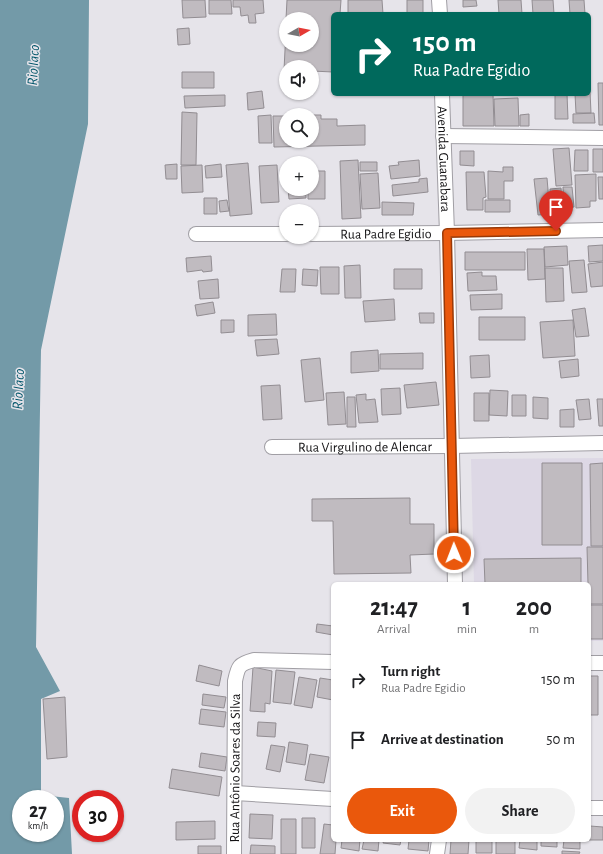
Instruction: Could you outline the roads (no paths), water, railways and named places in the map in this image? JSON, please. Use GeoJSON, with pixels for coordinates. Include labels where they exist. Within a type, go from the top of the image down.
{"type":"FeatureCollection","features":[{"type":"Feature","properties":{"kind":"street"},"geometry":{"type":"LineString","coordinates":[[439,0],[440,12]]}},
{"type":"Feature","properties":{"kind":"street","name":"Avenida Guanabara"},"geometry":{"type":"LineString","coordinates":[[442,96],[447,233],[454,582]]}},
{"type":"Feature","properties":{"kind":"street"},"geometry":{"type":"LineString","coordinates":[[443,136],[603,138]]}},
{"type":"Feature","properties":{"kind":"street","name":"Rua Padre Egidio"},"geometry":{"type":"LineString","coordinates":[[319,234],[603,230]]}},
{"type":"Feature","properties":{"kind":"street"},"geometry":{"type":"LineString","coordinates":[[196,234],[279,234]]}},
{"type":"Feature","properties":{"kind":"street","name":"Rua Virgulino de Alencar"},"geometry":{"type":"LineString","coordinates":[[272,447],[603,443]]}},
{"type":"Feature","properties":{"kind":"street","name":"Rua Antônio Soares da Silva"},"geometry":{"type":"LineString","coordinates":[[234,854],[235,681],[237,669],[246,662],[254,660],[331,662]]}},
{"type":"Feature","properties":{"kind":"street"},"geometry":{"type":"LineString","coordinates":[[591,663],[603,663]]}},
{"type":"Feature","properties":{"kind":"street"},"geometry":{"type":"LineString","coordinates":[[235,793],[331,799]]}},
{"type":"Feature","properties":{"kind":"street"},"geometry":{"type":"LineString","coordinates":[[591,808],[603,808]]}},
{"type":"Feature","properties":{"kind":"street"},"geometry":{"type":"LineString","coordinates":[[437,854],[439,842]]}},
{"type":"Feature","properties":{"kind":"water","name":"Rio Iaco"},"geometry":{"type":"Polygon","coordinates":[[[0,0],[89,0],[88,124],[41,350],[36,647],[60,691],[41,699],[41,790],[12,790],[12,842],[64,842],[64,797],[69,798],[72,854],[0,854],[0,0]]]}}]}
